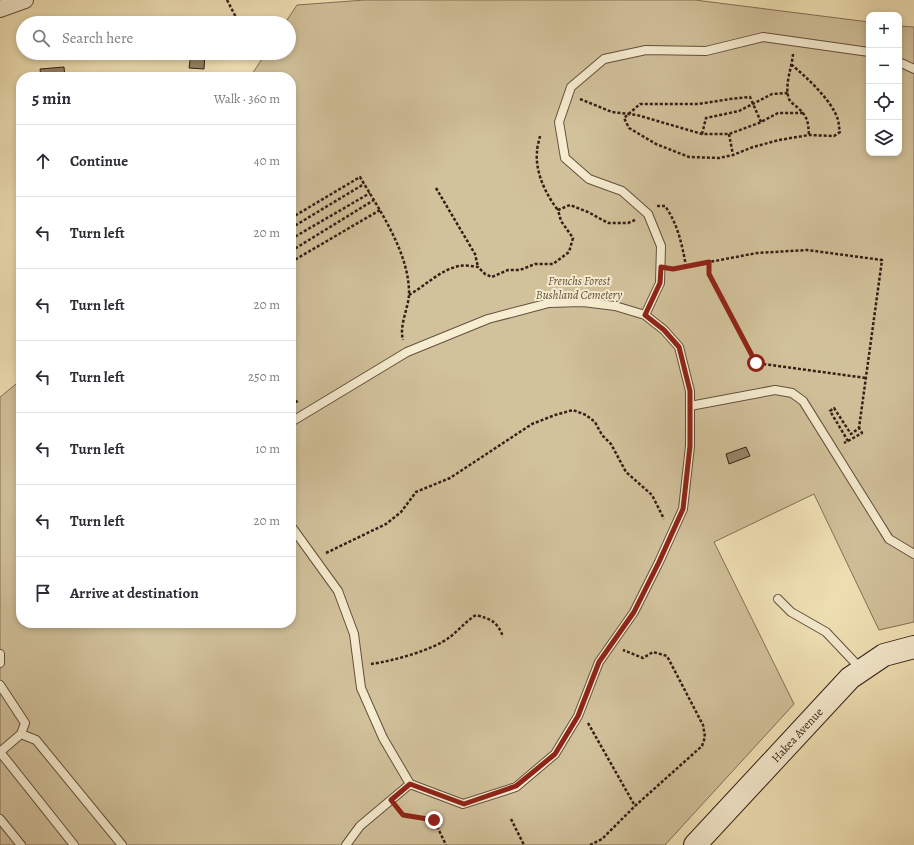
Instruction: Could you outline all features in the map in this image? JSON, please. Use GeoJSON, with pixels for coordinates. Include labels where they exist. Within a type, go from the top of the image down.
{"type":"FeatureCollection","features":[{"type":"Feature","properties":{"kind":"street"},"geometry":{"type":"LineString","coordinates":[[0,9],[25,0]]}},
{"type":"Feature","properties":{"kind":"street","name":"Hakea Avenue"},"geometry":{"type":"LineString","coordinates":[[695,845],[839,688],[861,669],[884,655],[914,647]]}},
{"type":"Feature","properties":{"kind":"lane"},"geometry":{"type":"LineString","coordinates":[[645,315],[660,283],[661,246],[648,214],[622,191],[589,179],[565,158],[559,122],[571,87],[604,59],[646,50],[706,50],[763,37],[866,52]]}},
{"type":"Feature","properties":{"kind":"lane"},"geometry":{"type":"LineString","coordinates":[[902,63],[914,69]]}},
{"type":"Feature","properties":{"kind":"lane"},"geometry":{"type":"LineString","coordinates":[[296,419],[407,352],[488,319],[549,304],[583,302],[615,306],[645,315],[664,330],[679,347],[690,391],[690,446],[683,509],[634,612],[599,662],[578,716],[555,754],[516,786],[464,804],[410,784],[383,738],[362,688],[354,634],[338,591],[296,533]]}},
{"type":"Feature","properties":{"kind":"lane"},"geometry":{"type":"LineString","coordinates":[[690,406],[775,390],[792,393],[803,402],[889,539],[914,554]]}},
{"type":"Feature","properties":{"kind":"lane"},"geometry":{"type":"LineString","coordinates":[[778,599],[791,612],[826,632],[861,669]]}},
{"type":"Feature","properties":{"kind":"lane"},"geometry":{"type":"LineString","coordinates":[[0,654],[0,663]]}},
{"type":"Feature","properties":{"kind":"lane"},"geometry":{"type":"LineString","coordinates":[[0,686],[25,723],[21,734],[0,752],[74,845]]}},
{"type":"Feature","properties":{"kind":"lane"},"geometry":{"type":"LineString","coordinates":[[21,734],[36,740],[122,845]]}},
{"type":"Feature","properties":{"kind":"lane"},"geometry":{"type":"LineString","coordinates":[[346,845],[360,826],[410,784]]}},
{"type":"Feature","properties":{"kind":"lane"},"geometry":{"type":"LineString","coordinates":[[0,819],[21,845]]}},
{"type":"Feature","properties":{"kind":"path"},"geometry":{"type":"LineString","coordinates":[[227,0],[235,16]]}},
{"type":"Feature","properties":{"kind":"path"},"geometry":{"type":"LineString","coordinates":[[794,41],[792,65],[789,70],[788,93],[790,100],[803,113],[808,121],[809,135]]}},
{"type":"Feature","properties":{"kind":"path"},"geometry":{"type":"LineString","coordinates":[[761,122],[750,97],[698,104],[640,104],[624,118],[629,128],[656,144],[689,157],[719,158],[733,155],[753,147],[778,140],[809,135],[834,136],[840,132],[838,120],[832,107],[813,83],[792,65]]}},
{"type":"Feature","properties":{"kind":"path"},"geometry":{"type":"LineString","coordinates":[[702,134],[706,118],[739,111],[772,94],[788,93]]}},
{"type":"Feature","properties":{"kind":"path"},"geometry":{"type":"LineString","coordinates":[[568,95],[612,112],[629,114],[702,134],[730,134],[761,122],[778,113],[803,113]]}},
{"type":"Feature","properties":{"kind":"path"},"geometry":{"type":"LineString","coordinates":[[730,134],[733,155]]}},
{"type":"Feature","properties":{"kind":"path"},"geometry":{"type":"LineString","coordinates":[[436,188],[475,254],[478,267],[485,274],[492,277],[508,270],[520,270],[535,264],[553,264],[569,252],[573,238],[561,221],[558,210],[552,202],[538,173],[537,152],[540,136]]}},
{"type":"Feature","properties":{"kind":"path"},"geometry":{"type":"LineString","coordinates":[[296,215],[360,177],[380,210],[399,247],[406,269],[409,295],[402,336],[407,352]]}},
{"type":"Feature","properties":{"kind":"path"},"geometry":{"type":"LineString","coordinates":[[296,225],[364,184]]}},
{"type":"Feature","properties":{"kind":"path"},"geometry":{"type":"LineString","coordinates":[[296,236],[370,193]]}},
{"type":"Feature","properties":{"kind":"path"},"geometry":{"type":"LineString","coordinates":[[296,247],[374,200]]}},
{"type":"Feature","properties":{"kind":"path"},"geometry":{"type":"LineString","coordinates":[[558,210],[570,205],[588,212],[608,223],[628,223],[648,214],[656,206],[666,206],[671,213],[679,233],[686,266]]}},
{"type":"Feature","properties":{"kind":"path"},"geometry":{"type":"LineString","coordinates":[[296,259],[380,210]]}},
{"type":"Feature","properties":{"kind":"path"},"geometry":{"type":"LineString","coordinates":[[661,267],[673,269],[757,253],[807,250],[882,260],[859,428],[862,433],[833,449]]}},
{"type":"Feature","properties":{"kind":"path"},"geometry":{"type":"LineString","coordinates":[[709,262],[709,274],[756,363],[866,378]]}},
{"type":"Feature","properties":{"kind":"path"},"geometry":{"type":"LineString","coordinates":[[409,295],[441,274],[460,266],[478,267]]}},
{"type":"Feature","properties":{"kind":"path"},"geometry":{"type":"LineString","coordinates":[[848,441],[830,411],[834,408],[851,434],[859,428]]}},
{"type":"Feature","properties":{"kind":"path"},"geometry":{"type":"LineString","coordinates":[[315,560],[334,548],[386,524],[401,512],[416,492],[450,478],[532,424],[573,410],[586,415],[595,422],[602,435],[611,444],[626,472],[652,495],[667,524],[675,527]]}},
{"type":"Feature","properties":{"kind":"path"},"geometry":{"type":"LineString","coordinates":[[358,666],[377,663],[419,652],[449,637],[476,615],[490,619],[500,628],[503,637]]}},
{"type":"Feature","properties":{"kind":"path"},"geometry":{"type":"LineString","coordinates":[[590,845],[602,839],[635,806],[702,746],[705,737],[704,725],[667,656],[653,652],[643,658],[610,646]]}},
{"type":"Feature","properties":{"kind":"path"},"geometry":{"type":"LineString","coordinates":[[578,716],[589,723],[635,806]]}},
{"type":"Feature","properties":{"kind":"path"},"geometry":{"type":"LineString","coordinates":[[391,800],[403,815],[434,820],[446,845]]}},
{"type":"Feature","properties":{"kind":"path"},"geometry":{"type":"LineString","coordinates":[[511,819],[524,845]]}},
{"type":"Feature","properties":{"kind":"green space","name":"Frenchs Forest Bushland Cemetery"},"geometry":{"type":"Polygon","coordinates":[[[365,0],[695,0],[866,22],[866,156],[902,156],[902,26],[914,27],[914,622],[879,630],[814,494],[714,542],[794,704],[665,845],[0,845],[0,397],[16,384],[16,628],[296,628],[296,72],[253,72],[261,60],[296,60],[296,16],[290,16],[297,5],[365,0]]]}},
{"type":"Feature","properties":{"kind":"building"},"geometry":{"type":"Polygon","coordinates":[[[190,60],[205,60],[204,69],[189,68],[190,60]]]}},
{"type":"Feature","properties":{"kind":"building"},"geometry":{"type":"Polygon","coordinates":[[[64,67],[64,72],[40,72],[40,69],[64,67]]]}},
{"type":"Feature","properties":{"kind":"building"},"geometry":{"type":"Polygon","coordinates":[[[746,447],[750,456],[729,464],[726,454],[746,447]]]}},
{"type":"Feature","properties":{"kind":"route"},"geometry":{"type":"LineString","coordinates":[[434,820],[403,815],[391,800],[410,784],[464,804],[516,786],[555,754],[578,716],[599,662],[634,612],[683,509],[690,446],[690,391],[679,347],[664,330],[645,315],[660,283],[661,267],[673,269],[709,262],[709,274],[756,363]]}}]}
